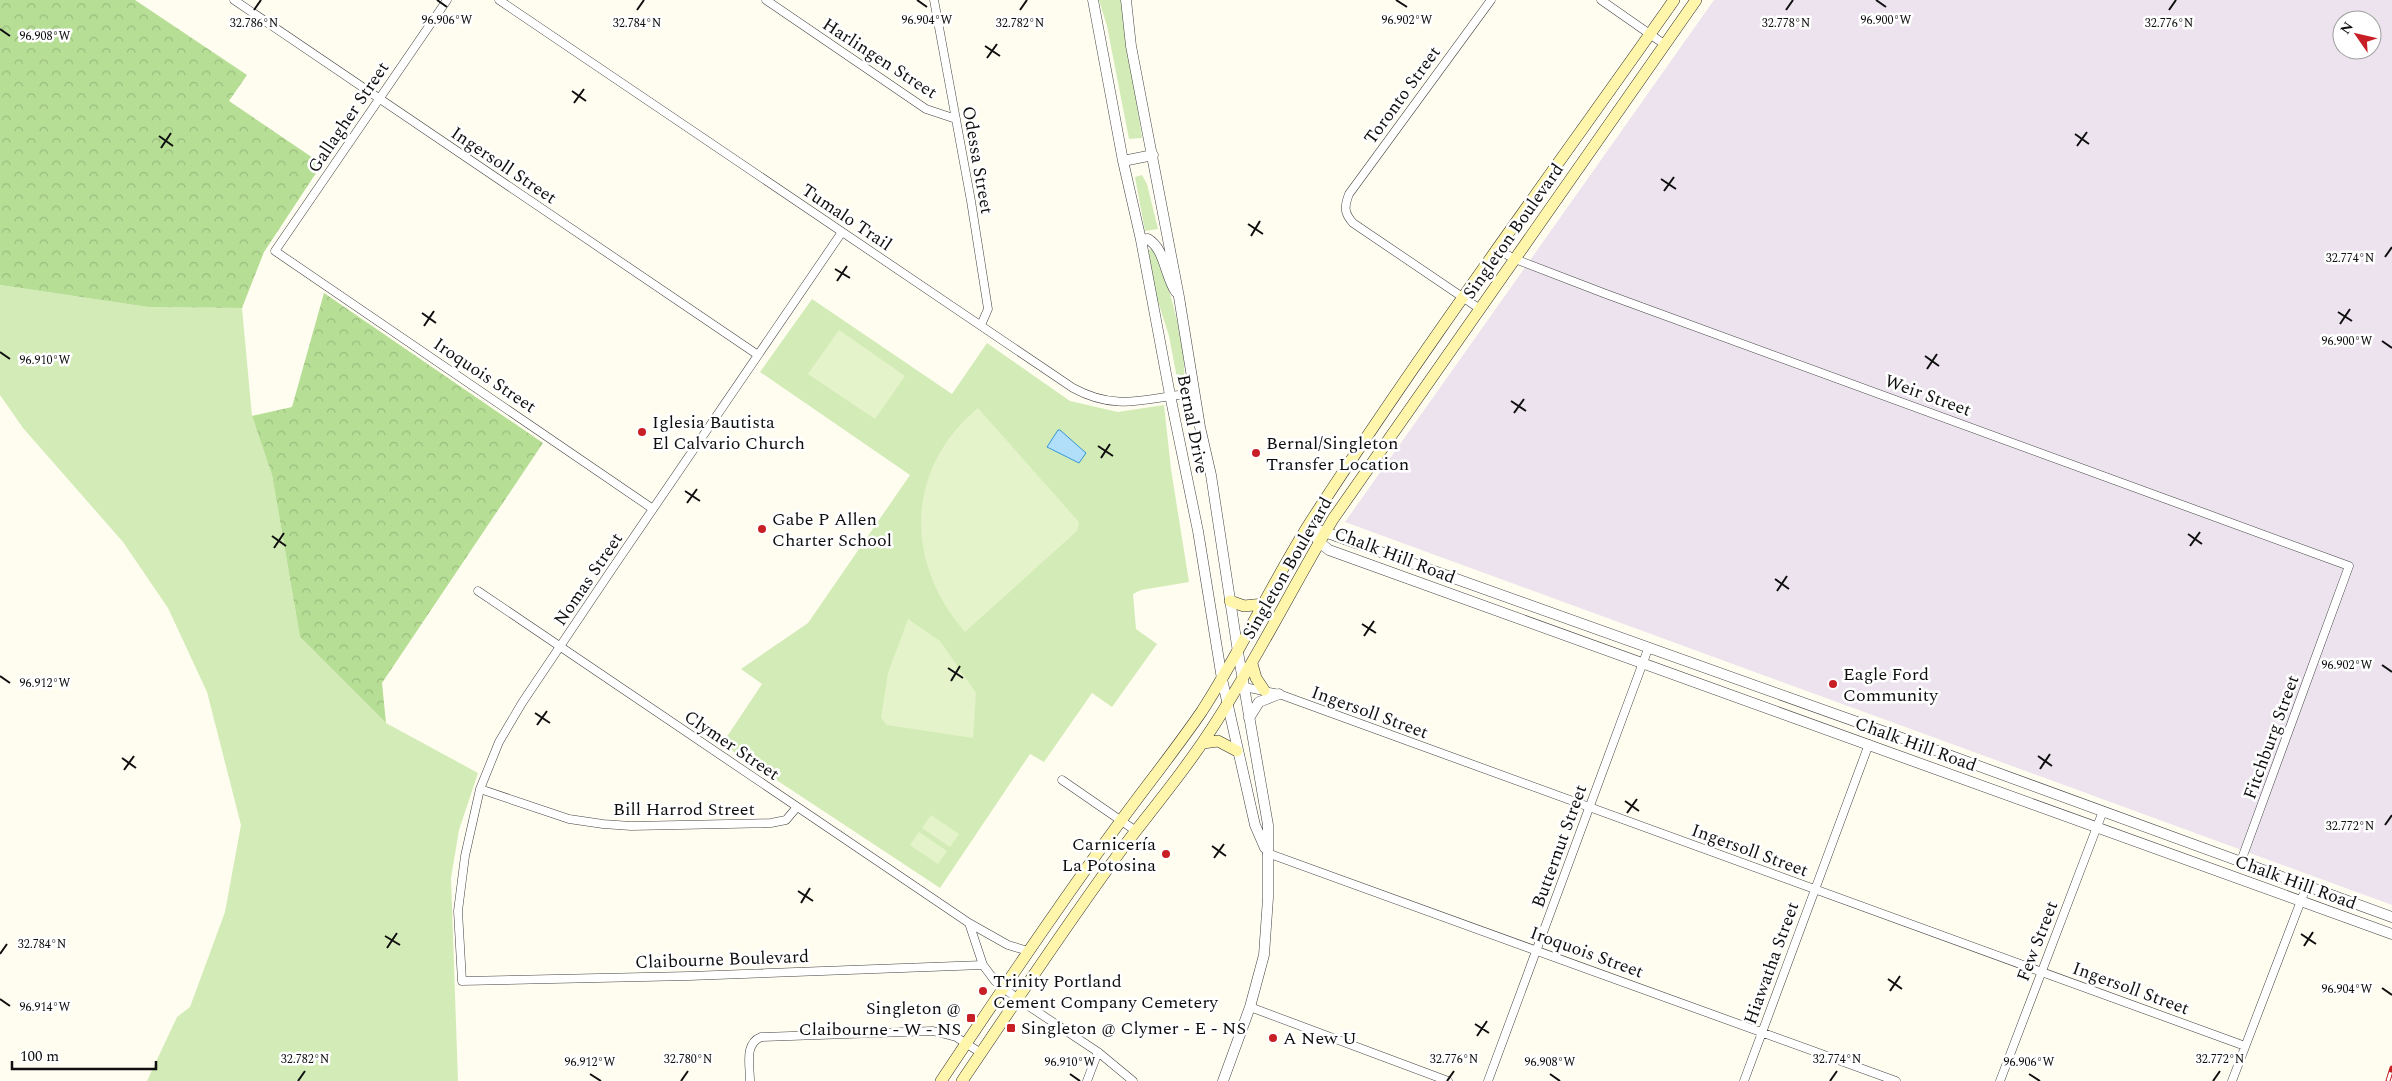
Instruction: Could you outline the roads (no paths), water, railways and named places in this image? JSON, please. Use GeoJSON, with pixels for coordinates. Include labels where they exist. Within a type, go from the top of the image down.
{"type":"FeatureCollection","features":[{"type":"Feature","properties":{"kind":"main road","name":"Singleton Boulevard"},"geometry":{"type":"LineString","coordinates":[[941,1081],[1028,951],[1121,820],[1167,762],[1222,679],[1308,526],[1464,298],[1674,0]]}},
{"type":"Feature","properties":{"kind":"main road","name":"Singleton Boulevard"},"geometry":{"type":"LineString","coordinates":[[962,1081],[1136,831],[1202,743],[1243,683],[1319,542],[1514,259],[1696,0]]}},
{"type":"Feature","properties":{"kind":"main road"},"geometry":{"type":"LineString","coordinates":[[1230,601],[1244,606],[1264,604]]}},
{"type":"Feature","properties":{"kind":"main road"},"geometry":{"type":"LineString","coordinates":[[1252,664],[1256,678],[1264,690]]}},
{"type":"Feature","properties":{"kind":"main road"},"geometry":{"type":"LineString","coordinates":[[1202,743],[1218,741],[1237,750]]}},
{"type":"Feature","properties":{"kind":"street","name":"Ingersoll Street"},"geometry":{"type":"LineString","coordinates":[[234,0],[758,355]]}},
{"type":"Feature","properties":{"kind":"street","name":"Gallagher Street"},"geometry":{"type":"LineString","coordinates":[[275,251],[447,0]]}},
{"type":"Feature","properties":{"kind":"street","name":"Tumalo Trail"},"geometry":{"type":"LineString","coordinates":[[499,0],[1087,396],[1114,403],[1195,393]]}},
{"type":"Feature","properties":{"kind":"street","name":"Harlingen Street"},"geometry":{"type":"LineString","coordinates":[[766,0],[926,109],[956,119]]}},
{"type":"Feature","properties":{"kind":"street","name":"Odessa Street"},"geometry":{"type":"LineString","coordinates":[[934,0],[988,309],[982,325]]}},
{"type":"Feature","properties":{"kind":"street","name":"Bernal Drive"},"geometry":{"type":"LineString","coordinates":[[1093,0],[1123,161],[1141,240],[1198,531],[1227,705],[1255,825],[1268,853]]}},
{"type":"Feature","properties":{"kind":"street","name":"Bernal Drive"},"geometry":{"type":"LineString","coordinates":[[1126,0],[1131,46],[1179,297],[1200,427],[1211,476],[1243,683],[1268,825],[1268,898],[1264,955],[1250,1007],[1223,1081]]}},
{"type":"Feature","properties":{"kind":"street","name":"Toronto Street"},"geometry":{"type":"LineString","coordinates":[[1464,298],[1354,223],[1345,211],[1349,194],[1490,0]]}},
{"type":"Feature","properties":{"kind":"street"},"geometry":{"type":"LineString","coordinates":[[1601,0],[1664,44]]}},
{"type":"Feature","properties":{"kind":"street"},"geometry":{"type":"LineString","coordinates":[[1123,161],[1153,155]]}},
{"type":"Feature","properties":{"kind":"street","name":"Nomas Street"},"geometry":{"type":"LineString","coordinates":[[462,981],[458,911],[465,856],[480,789],[499,742],[522,703],[842,232]]}},
{"type":"Feature","properties":{"kind":"street"},"geometry":{"type":"LineString","coordinates":[[1141,240],[1148,239],[1159,249],[1169,282],[1179,297]]}},
{"type":"Feature","properties":{"kind":"street","name":"Weir Street"},"geometry":{"type":"LineString","coordinates":[[1498,250],[1514,259],[2349,566]]}},
{"type":"Feature","properties":{"kind":"street","name":"Iroquois Street"},"geometry":{"type":"LineString","coordinates":[[275,251],[653,509]]}},
{"type":"Feature","properties":{"kind":"street"},"geometry":{"type":"LineString","coordinates":[[1464,298],[1480,309]]}},
{"type":"Feature","properties":{"kind":"street","name":"Chalk Hill Road"},"geometry":{"type":"LineString","coordinates":[[1308,526],[1648,649],[1832,713],[2392,917]]}},
{"type":"Feature","properties":{"kind":"street","name":"Chalk Hill Road"},"geometry":{"type":"LineString","coordinates":[[1308,526],[1319,542],[1329,550],[2392,934]]}},
{"type":"Feature","properties":{"kind":"street","name":"Fitchburg Street"},"geometry":{"type":"LineString","coordinates":[[2241,862],[2349,566]]}},
{"type":"Feature","properties":{"kind":"street","name":"Clymer Street"},"geometry":{"type":"LineString","coordinates":[[478,591],[969,923],[1008,945],[1028,951]]}},
{"type":"Feature","properties":{"kind":"street","name":"Butternut Street"},"geometry":{"type":"LineString","coordinates":[[1488,1081],[1648,649]]}},
{"type":"Feature","properties":{"kind":"street","name":"Ingersoll Street"},"geometry":{"type":"LineString","coordinates":[[1243,683],[1279,694],[2245,1046]]}},
{"type":"Feature","properties":{"kind":"street"},"geometry":{"type":"LineString","coordinates":[[1249,718],[1259,702],[1279,694]]}},
{"type":"Feature","properties":{"kind":"street"},"geometry":{"type":"LineString","coordinates":[[1794,717],[1800,702]]}},
{"type":"Feature","properties":{"kind":"street"},"geometry":{"type":"LineString","coordinates":[[1826,728],[1832,713]]}},
{"type":"Feature","properties":{"kind":"street","name":"Hiawatha Street"},"geometry":{"type":"LineString","coordinates":[[1744,1081],[1869,744]]}},
{"type":"Feature","properties":{"kind":"street"},"geometry":{"type":"LineString","coordinates":[[1992,790],[1998,774]]}},
{"type":"Feature","properties":{"kind":"street"},"geometry":{"type":"LineString","coordinates":[[1062,780],[1136,831]]}},
{"type":"Feature","properties":{"kind":"street","name":"Bill Harrod Street"},"geometry":{"type":"LineString","coordinates":[[480,789],[569,819],[632,826],[771,823],[786,820],[797,807]]}},
{"type":"Feature","properties":{"kind":"street","name":"Few Street"},"geometry":{"type":"LineString","coordinates":[[2000,1081],[2103,811]]}},
{"type":"Feature","properties":{"kind":"street","name":"Iroquois Street"},"geometry":{"type":"LineString","coordinates":[[1268,853],[1896,1081]]}},
{"type":"Feature","properties":{"kind":"street"},"geometry":{"type":"LineString","coordinates":[[2232,1081],[2306,885]]}},
{"type":"Feature","properties":{"kind":"street"},"geometry":{"type":"LineString","coordinates":[[969,923],[983,965],[995,981],[1018,999],[1098,1052],[1133,1081]]}},
{"type":"Feature","properties":{"kind":"street","name":"Claibourne Boulevard"},"geometry":{"type":"LineString","coordinates":[[462,981],[698,976],[983,965]]}},
{"type":"Feature","properties":{"kind":"street"},"geometry":{"type":"LineString","coordinates":[[1250,1007],[1448,1081]]}},
{"type":"Feature","properties":{"kind":"street"},"geometry":{"type":"LineString","coordinates":[[750,1081],[750,1047],[754,1041],[762,1037],[933,1031],[946,1034],[966,1043],[981,1053]]}},
{"type":"Feature","properties":{"kind":"street"},"geometry":{"type":"LineString","coordinates":[[1087,1081],[1098,1052]]}},
{"type":"Feature","properties":{"kind":"water"},"geometry":{"type":"Polygon","coordinates":[[[1058,430],[1086,453],[1079,463],[1047,447],[1058,430]]]}},
{"type":"Feature","properties":{"kind":"railway"},"geometry":{"type":"LineString","coordinates":[[2388,1081],[2392,1068]]}},
{"type":"Feature","properties":{"kind":"place","name":"Iglesia Bautista El Calvario Church"},"geometry":{"type":"Point","coordinates":[642,432]}},
{"type":"Feature","properties":{"kind":"place","name":"Bernal/Singleton Transfer Location"},"geometry":{"type":"Point","coordinates":[1256,453]}},
{"type":"Feature","properties":{"kind":"place","name":"Gabe P Allen Charter School"},"geometry":{"type":"Point","coordinates":[762,529]}},
{"type":"Feature","properties":{"kind":"place","name":"Eagle Ford Community"},"geometry":{"type":"Point","coordinates":[1833,684]}},
{"type":"Feature","properties":{"kind":"place","name":"Carnicería La Potosina"},"geometry":{"type":"Point","coordinates":[1166,854]}},
{"type":"Feature","properties":{"kind":"place","name":"Trinity Portland Cement Company Cemetery"},"geometry":{"type":"Point","coordinates":[983,991]}},
{"type":"Feature","properties":{"kind":"place","name":"Singleton @ Claibourne - W - NS"},"geometry":{"type":"Point","coordinates":[971,1018]}},
{"type":"Feature","properties":{"kind":"place","name":"Singleton @ Clymer - E - NS"},"geometry":{"type":"Point","coordinates":[1011,1028]}},
{"type":"Feature","properties":{"kind":"place","name":"A New U"},"geometry":{"type":"Point","coordinates":[1273,1038]}}]}
